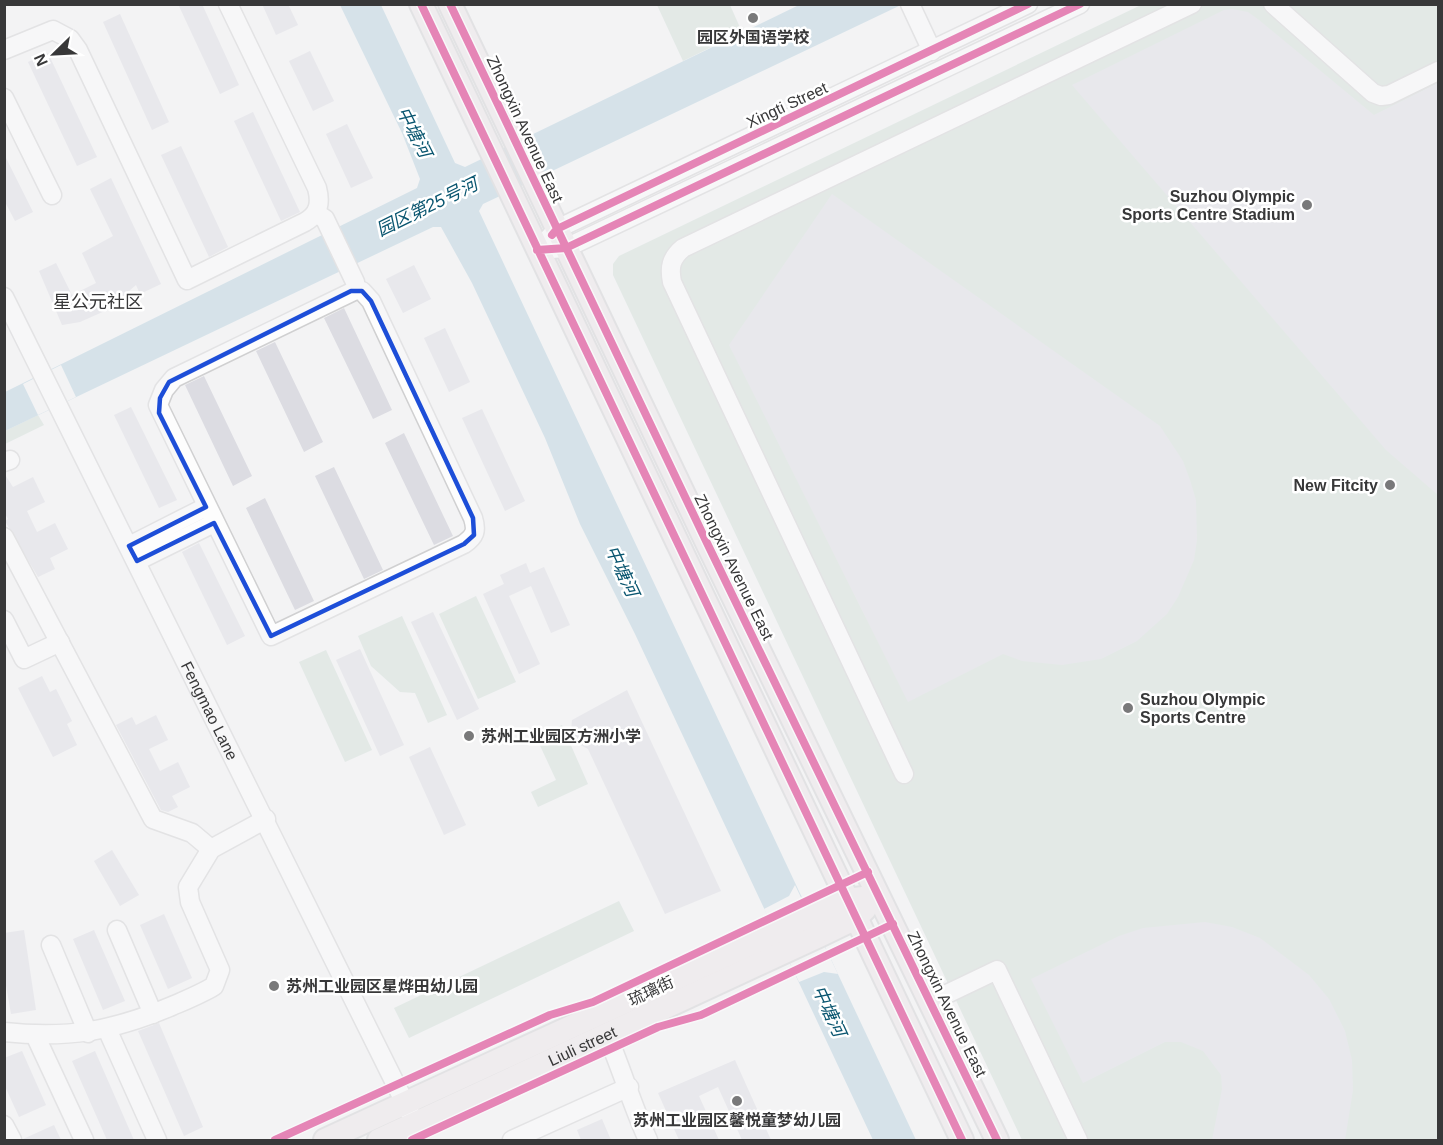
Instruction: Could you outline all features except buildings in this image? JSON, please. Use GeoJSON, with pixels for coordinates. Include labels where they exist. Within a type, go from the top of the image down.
{"type":"FeatureCollection","features":[{"type":"Feature","properties":{"kind":"main road"},"geometry":{"type":"LineString","coordinates":[[421,4],[962,1140]]}},
{"type":"Feature","properties":{"kind":"main road","name":"Zhongxin Avenue East"},"geometry":{"type":"LineString","coordinates":[[450,4],[997,1140]]}},
{"type":"Feature","properties":{"kind":"main road","name":"琉璃街"},"geometry":{"type":"LineString","coordinates":[[324,1140],[410,1114],[879,896]]}},
{"type":"Feature","properties":{"kind":"main road","name":"Liuli street"},"geometry":{"type":"LineString","coordinates":[[379,1140],[410,1114],[601,1037],[780,943]]}},
{"type":"Feature","properties":{"kind":"street"},"geometry":{"type":"LineString","coordinates":[[4,50],[54,30],[70,39],[78,50],[187,280],[305,222],[316,213],[320,198],[228,4]]}},
{"type":"Feature","properties":{"kind":"street","name":"Xingti Street"},"geometry":{"type":"LineString","coordinates":[[537,250],[1028,4]]}},
{"type":"Feature","properties":{"kind":"street","name":"Xingti Street"},"geometry":{"type":"LineString","coordinates":[[562,238],[1080,4]]}},
{"type":"Feature","properties":{"kind":"street"},"geometry":{"type":"LineString","coordinates":[[904,774],[672,282],[670,272],[673,258],[683,248],[1192,4]]}},
{"type":"Feature","properties":{"kind":"street"},"geometry":{"type":"LineString","coordinates":[[1273,4],[1373,93],[1381,96],[1389,95],[1438,72]]}},
{"type":"Feature","properties":{"kind":"street"},"geometry":{"type":"LineString","coordinates":[[910,5],[932,51]]}},
{"type":"Feature","properties":{"kind":"street"},"geometry":{"type":"LineString","coordinates":[[4,98],[52,195]]}},
{"type":"Feature","properties":{"kind":"street"},"geometry":{"type":"LineString","coordinates":[[316,213],[325,219],[350,270],[356,290]]}},
{"type":"Feature","properties":{"kind":"street"},"geometry":{"type":"LineString","coordinates":[[356,290],[362,291],[371,301],[476,527],[474,535],[464,544],[271,636],[159,413],[158,405],[169,382],[181,374],[356,290]]}},
{"type":"Feature","properties":{"kind":"street","name":"Fengmao Lane"},"geometry":{"type":"LineString","coordinates":[[4,297],[263,814],[410,1114]]}},
{"type":"Feature","properties":{"kind":"street"},"geometry":{"type":"LineString","coordinates":[[133,554],[210,515]]}},
{"type":"Feature","properties":{"kind":"street"},"geometry":{"type":"LineString","coordinates":[[4,537],[153,819],[192,833],[206,849]]}},
{"type":"Feature","properties":{"kind":"street"},"geometry":{"type":"LineString","coordinates":[[4,620],[24,659],[60,642]]}},
{"type":"Feature","properties":{"kind":"street"},"geometry":{"type":"LineString","coordinates":[[4,1032],[35,1035],[88,1033],[153,1014],[209,990],[220,976],[217,961],[188,893],[190,879],[206,849],[263,814]]}},
{"type":"Feature","properties":{"kind":"street"},"geometry":{"type":"LineString","coordinates":[[117,930],[153,1014]]}},
{"type":"Feature","properties":{"kind":"street"},"geometry":{"type":"LineString","coordinates":[[51,945],[88,1033]]}},
{"type":"Feature","properties":{"kind":"street"},"geometry":{"type":"LineString","coordinates":[[930,1002],[997,970],[1078,1140]]}},
{"type":"Feature","properties":{"kind":"street"},"geometry":{"type":"LineString","coordinates":[[107,1029],[157,1140]]}},
{"type":"Feature","properties":{"kind":"street"},"geometry":{"type":"LineString","coordinates":[[35,1035],[84,1140]]}},
{"type":"Feature","properties":{"kind":"street"},"geometry":{"type":"LineString","coordinates":[[601,1037],[648,1140]]}},
{"type":"Feature","properties":{"kind":"street"},"geometry":{"type":"LineString","coordinates":[[512,1140],[625,1093]]}},
{"type":"Feature","properties":{"kind":"street"},"geometry":{"type":"LineString","coordinates":[[4,1125],[12,1140]]}},
{"type":"Feature","properties":{"kind":"highlighted area"},"geometry":{"type":"Polygon","coordinates":[[[351,291],[362,291],[371,301],[473,518],[474,535],[464,544],[271,636],[214,523],[137,561],[129,546],[206,507],[159,413],[160,398],[169,382],[351,291]]]}},
{"type":"Feature","properties":{"kind":"shaded area"},"geometry":{"type":"Polygon","coordinates":[[[657,5],[730,5],[742,32],[683,61],[657,5]]]}},
{"type":"Feature","properties":{"kind":"shaded area","name":"Suzhou Olympic Sports Centre"},"geometry":{"type":"Polygon","coordinates":[[[1141,5],[1438,5],[1438,1140],[1022,1140],[613,275],[613,264],[619,256],[1141,5]]]}},
{"type":"Feature","properties":{"kind":"shaded area"},"geometry":{"type":"Polygon","coordinates":[[[38,415],[44,425],[5,444],[5,431],[38,415]]]}},
{"type":"Feature","properties":{"kind":"shaded area"},"geometry":{"type":"Polygon","coordinates":[[[476,596],[516,682],[478,699],[439,614],[476,596]]]}},
{"type":"Feature","properties":{"kind":"shaded area"},"geometry":{"type":"Polygon","coordinates":[[[402,616],[447,715],[428,723],[415,693],[400,692],[371,666],[358,636],[402,616]]]}},
{"type":"Feature","properties":{"kind":"shaded area"},"geometry":{"type":"Polygon","coordinates":[[[326,650],[372,750],[345,762],[299,662],[326,650]]]}},
{"type":"Feature","properties":{"kind":"shaded area"},"geometry":{"type":"Polygon","coordinates":[[[562,725],[588,784],[538,807],[531,792],[556,780],[536,737],[562,725]]]}},
{"type":"Feature","properties":{"kind":"shaded area"},"geometry":{"type":"Polygon","coordinates":[[[619,901],[634,931],[409,1038],[394,1008],[619,901]]]}},
{"type":"Feature","properties":{"kind":"water"},"geometry":{"type":"Polygon","coordinates":[[[340,5],[381,5],[455,163],[465,167],[799,5],[901,5],[483,204],[479,211],[916,1140],[873,1140],[635,634],[580,524],[545,438],[472,283],[441,227],[433,227],[5,431],[5,392],[417,188],[420,179],[402,133],[340,5]]]}},
{"type":"Feature","properties":{"kind":"pier"},"geometry":{"type":"Polygon","coordinates":[[[61,365],[76,397],[38,415],[23,384],[61,365]]]}},
{"type":"Feature","properties":{"kind":"pier"},"geometry":{"type":"Polygon","coordinates":[[[795,885],[838,974],[824,972],[799,982],[764,909],[789,896],[795,885]]]}},
{"type":"Feature","properties":{"kind":"cycle path"},"geometry":{"type":"LineString","coordinates":[[421,4],[962,1140]]}},
{"type":"Feature","properties":{"kind":"cycle path"},"geometry":{"type":"LineString","coordinates":[[450,4],[708,545],[997,1140]]}},
{"type":"Feature","properties":{"kind":"cycle path"},"geometry":{"type":"LineString","coordinates":[[552,235],[557,229],[1028,4]]}},
{"type":"Feature","properties":{"kind":"cycle path"},"geometry":{"type":"LineString","coordinates":[[537,250],[566,248],[1080,4]]}},
{"type":"Feature","properties":{"kind":"cycle path"},"geometry":{"type":"LineString","coordinates":[[275,1140],[550,1015],[593,1002],[868,872]]}},
{"type":"Feature","properties":{"kind":"cycle path"},"geometry":{"type":"LineString","coordinates":[[412,1140],[658,1027],[701,1015],[893,924]]}},
{"type":"Feature","properties":{"kind":"place","name":"园区外国语学校"},"geometry":{"type":"Point","coordinates":[753,18]}},
{"type":"Feature","properties":{"kind":"place","name":"Suzhou Olympic Sports Centre Stadium"},"geometry":{"type":"Point","coordinates":[1307,205]}},
{"type":"Feature","properties":{"kind":"place","name":"New Fitcity"},"geometry":{"type":"Point","coordinates":[1390,485]}},
{"type":"Feature","properties":{"kind":"place","name":"Suzhou Olympic Sports Centre"},"geometry":{"type":"Point","coordinates":[1128,708]}},
{"type":"Feature","properties":{"kind":"place","name":"苏州工业园区方洲小学"},"geometry":{"type":"Point","coordinates":[469,736]}},
{"type":"Feature","properties":{"kind":"place","name":"苏州工业园区星烨田幼儿园"},"geometry":{"type":"Point","coordinates":[274,986]}},
{"type":"Feature","properties":{"kind":"place","name":"苏州工业园区馨悦童梦幼儿园"},"geometry":{"type":"Point","coordinates":[737,1101]}},
{"type":"Feature","properties":{"kind":"district","name":"星公元社区"},"geometry":{"type":"Point","coordinates":[98,302]}},
{"type":"Feature","properties":{"kind":"water label","name":"中塘河"},"geometry":{"type":"Point","coordinates":[414,132]}},
{"type":"Feature","properties":{"kind":"water label","name":"园区第25号河"},"geometry":{"type":"Point","coordinates":[427,207]}},
{"type":"Feature","properties":{"kind":"water label","name":"中塘河"},"geometry":{"type":"Point","coordinates":[622,571]}},
{"type":"Feature","properties":{"kind":"water label","name":"中塘河"},"geometry":{"type":"Point","coordinates":[829,1011]}}]}
